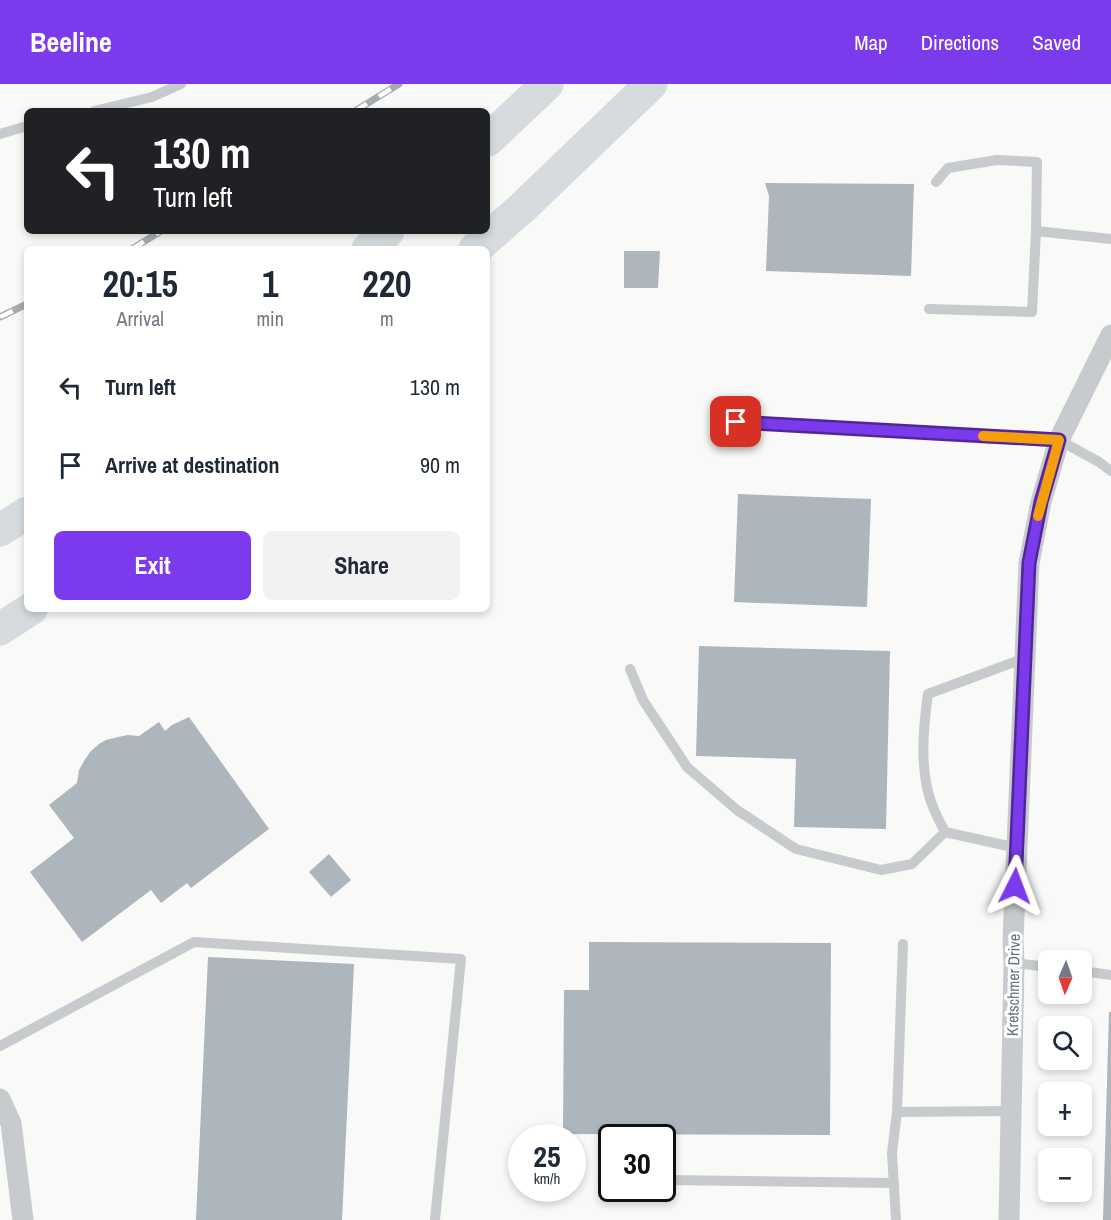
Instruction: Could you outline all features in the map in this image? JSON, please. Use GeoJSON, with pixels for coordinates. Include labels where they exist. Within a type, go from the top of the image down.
{"type":"FeatureCollection","features":[{"type":"Feature","properties":{"kind":"highway"},"geometry":{"type":"LineString","coordinates":[[490,138],[547,84]]}},
{"type":"Feature","properties":{"kind":"highway"},"geometry":{"type":"LineString","coordinates":[[478,246],[523,207],[651,84]]}},
{"type":"Feature","properties":{"kind":"highway"},"geometry":{"type":"LineString","coordinates":[[371,246],[385,234]]}},
{"type":"Feature","properties":{"kind":"highway"},"geometry":{"type":"LineString","coordinates":[[0,530],[24,515]]}},
{"type":"Feature","properties":{"kind":"highway"},"geometry":{"type":"LineString","coordinates":[[0,630],[27,612]]}},
{"type":"Feature","properties":{"kind":"street","name":"Kretschmer Drive"},"geometry":{"type":"LineString","coordinates":[[1009,1220],[1013,940],[1029,563],[1041,502],[1059,440],[1111,335]]}},
{"type":"Feature","properties":{"kind":"street"},"geometry":{"type":"LineString","coordinates":[[0,1099],[11,1123],[23,1220]]}},
{"type":"Feature","properties":{"kind":"lane"},"geometry":{"type":"LineString","coordinates":[[107,108],[152,98],[181,84]]}},
{"type":"Feature","properties":{"kind":"lane"},"geometry":{"type":"LineString","coordinates":[[0,134],[24,127]]}},
{"type":"Feature","properties":{"kind":"lane"},"geometry":{"type":"LineString","coordinates":[[929,309],[1032,312],[1037,162],[997,160],[948,168],[936,182]]}},
{"type":"Feature","properties":{"kind":"lane"},"geometry":{"type":"LineString","coordinates":[[1036,231],[1111,239]]}},
{"type":"Feature","properties":{"kind":"lane"},"geometry":{"type":"LineString","coordinates":[[736,422],[1059,440],[1111,471]]}},
{"type":"Feature","properties":{"kind":"lane"},"geometry":{"type":"LineString","coordinates":[[945,832],[932,806],[925,774],[924,722],[928,694],[1025,658]]}},
{"type":"Feature","properties":{"kind":"lane"},"geometry":{"type":"LineString","coordinates":[[630,669],[643,700],[687,766],[737,810],[796,849],[881,870],[912,864],[945,832]]}},
{"type":"Feature","properties":{"kind":"lane"},"geometry":{"type":"LineString","coordinates":[[945,832],[1017,848]]}},
{"type":"Feature","properties":{"kind":"lane"},"geometry":{"type":"LineString","coordinates":[[0,1046],[194,942],[461,959],[435,1220]]}},
{"type":"Feature","properties":{"kind":"lane"},"geometry":{"type":"LineString","coordinates":[[896,1220],[892,1153],[897,1112],[903,944]]}},
{"type":"Feature","properties":{"kind":"lane"},"geometry":{"type":"LineString","coordinates":[[1014,963],[1038,966]]}},
{"type":"Feature","properties":{"kind":"lane"},"geometry":{"type":"LineString","coordinates":[[1092,972],[1111,975]]}},
{"type":"Feature","properties":{"kind":"lane"},"geometry":{"type":"LineString","coordinates":[[897,1112],[1011,1111]]}},
{"type":"Feature","properties":{"kind":"lane"},"geometry":{"type":"LineString","coordinates":[[676,1180],[894,1183]]}},
{"type":"Feature","properties":{"kind":"building"},"geometry":{"type":"Polygon","coordinates":[[[765,183],[914,184],[911,276],[766,271],[769,196],[765,183]]]}},
{"type":"Feature","properties":{"kind":"building"},"geometry":{"type":"Polygon","coordinates":[[[624,251],[660,251],[658,288],[624,288],[624,251]]]}},
{"type":"Feature","properties":{"kind":"building"},"geometry":{"type":"Polygon","coordinates":[[[738,494],[871,499],[867,607],[734,602],[738,494]]]}},
{"type":"Feature","properties":{"kind":"building"},"geometry":{"type":"Polygon","coordinates":[[[699,646],[890,651],[886,829],[794,827],[796,759],[696,756],[699,646]]]}},
{"type":"Feature","properties":{"kind":"building"},"geometry":{"type":"Polygon","coordinates":[[[189,717],[269,829],[191,888],[187,883],[161,903],[151,890],[82,942],[30,872],[74,838],[49,805],[77,783],[79,770],[84,761],[99,744],[128,735],[139,736],[159,722],[165,731],[189,717]]]}},
{"type":"Feature","properties":{"kind":"building"},"geometry":{"type":"Polygon","coordinates":[[[329,854],[351,880],[331,897],[309,872],[329,854]]]}},
{"type":"Feature","properties":{"kind":"building"},"geometry":{"type":"Polygon","coordinates":[[[589,942],[831,943],[830,1135],[676,1134],[676,1124],[598,1124],[598,1134],[586,1134],[586,1124],[563,1124],[564,990],[589,990],[589,942]]]}},
{"type":"Feature","properties":{"kind":"building"},"geometry":{"type":"Polygon","coordinates":[[[208,957],[354,964],[342,1220],[196,1220],[208,957]]]}},
{"type":"Feature","properties":{"kind":"building"},"geometry":{"type":"Polygon","coordinates":[[[1109,1012],[1111,1012],[1111,1220],[1103,1220],[1109,1012]]]}},
{"type":"Feature","properties":{"kind":"railway"},"geometry":{"type":"LineString","coordinates":[[360,108],[399,84]]}},
{"type":"Feature","properties":{"kind":"railway"},"geometry":{"type":"LineString","coordinates":[[137,246],[156,234]]}},
{"type":"Feature","properties":{"kind":"railway"},"geometry":{"type":"LineString","coordinates":[[0,317],[24,305]]}},
{"type":"Feature","properties":{"kind":"slow traffic"},"geometry":{"type":"LineString","coordinates":[[983,436],[1059,440],[1038,516]]}},
{"type":"Feature","properties":{"kind":"route"},"geometry":{"type":"LineString","coordinates":[[736,422],[1059,440],[1041,502],[1029,563],[1015,886]]}}]}
